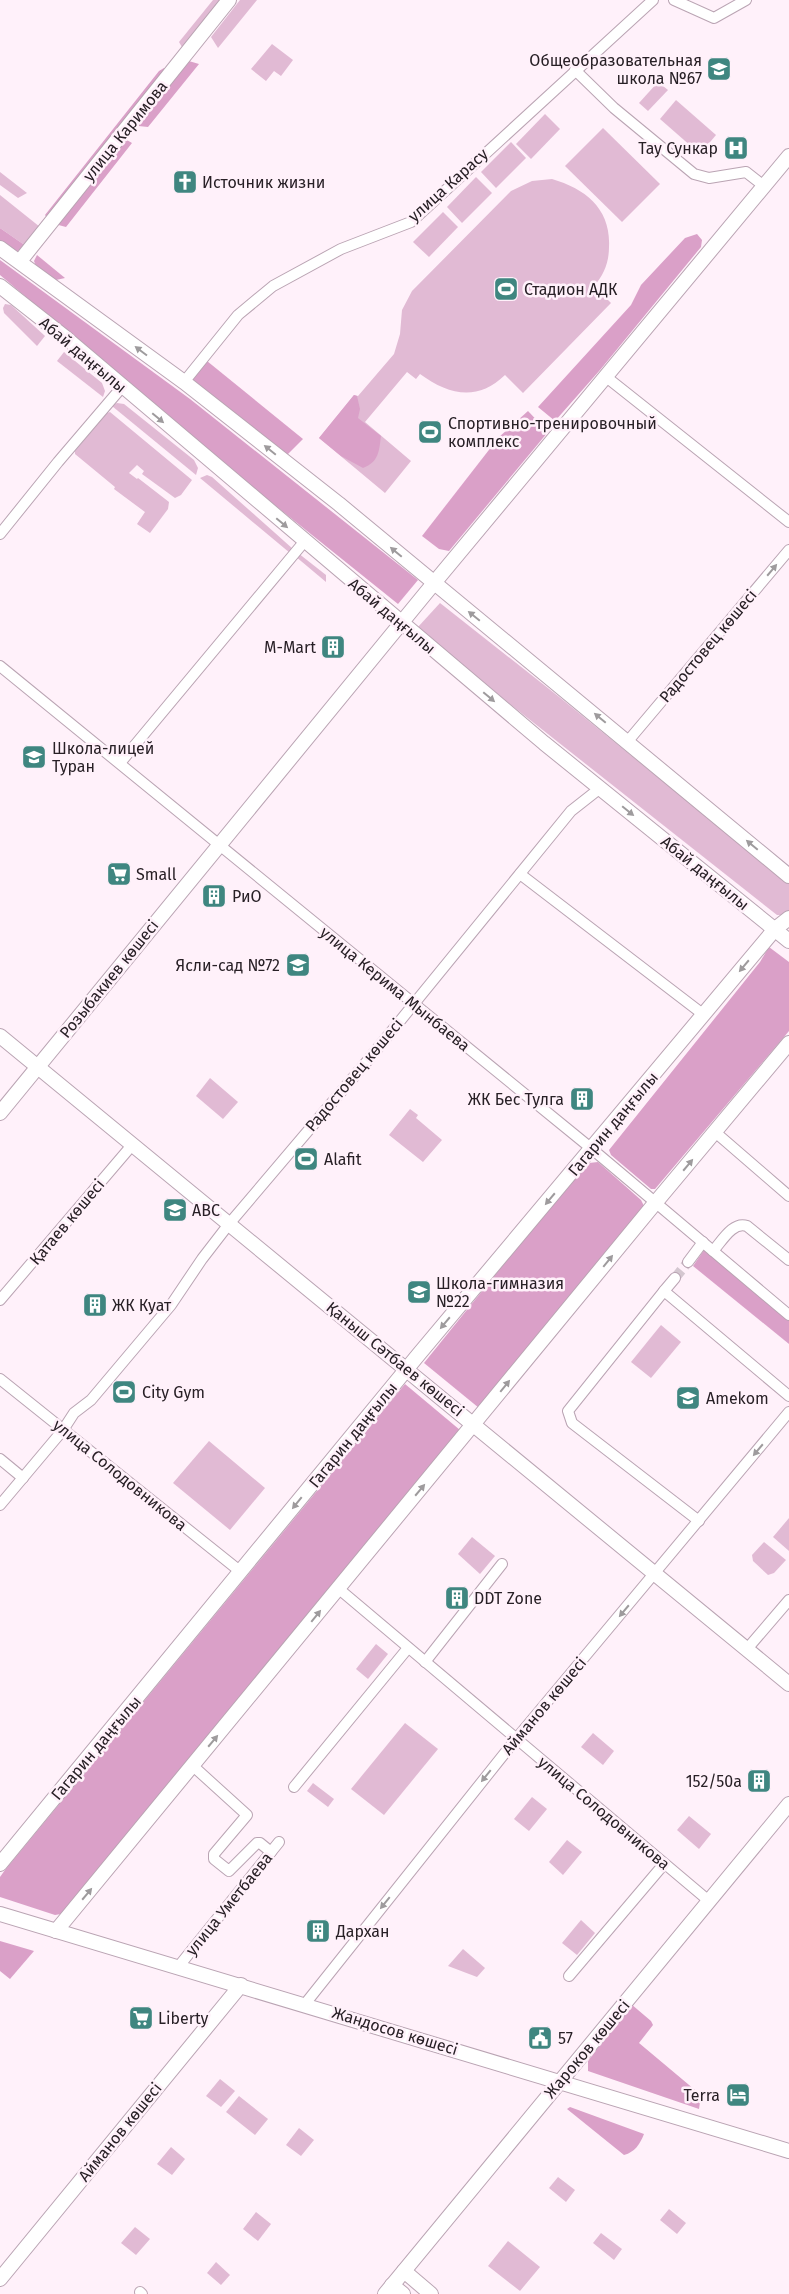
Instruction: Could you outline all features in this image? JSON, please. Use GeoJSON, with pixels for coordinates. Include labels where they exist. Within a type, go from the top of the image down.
{"type":"FeatureCollection","features":[{"type":"Feature","properties":{"kind":"main road","name":"улица Каримова"},"geometry":{"type":"LineString","coordinates":[[20,262],[229,0]]}},
{"type":"Feature","properties":{"kind":"main road"},"geometry":{"type":"LineString","coordinates":[[401,624],[764,186],[787,163]]}},
{"type":"Feature","properties":{"kind":"main road"},"geometry":{"type":"LineString","coordinates":[[0,248],[184,382],[338,504],[789,876]]}},
{"type":"Feature","properties":{"kind":"main road","name":"Абай даңғылы"},"geometry":{"type":"LineString","coordinates":[[0,286],[599,789],[789,941]]}},
{"type":"Feature","properties":{"kind":"main road","name":"Розыбакиев көшесі"},"geometry":{"type":"LineString","coordinates":[[0,1113],[401,624]]}},
{"type":"Feature","properties":{"kind":"main road","name":"Гагарин даңғылы"},"geometry":{"type":"LineString","coordinates":[[0,1864],[407,1369],[775,929],[789,918]]}},
{"type":"Feature","properties":{"kind":"main road","name":"Қаныш Сәтбаев көшесі"},"geometry":{"type":"LineString","coordinates":[[0,1036],[789,1684]]}},
{"type":"Feature","properties":{"kind":"main road"},"geometry":{"type":"LineString","coordinates":[[56,1931],[789,1043]]}},
{"type":"Feature","properties":{"kind":"main road","name":"Жароков көшесі"},"geometry":{"type":"LineString","coordinates":[[393,2291],[404,2271],[789,1804]]}},
{"type":"Feature","properties":{"kind":"main road","name":"Жандосов көшесі"},"geometry":{"type":"LineString","coordinates":[[0,1914],[789,2150]]}},
{"type":"Feature","properties":{"kind":"main road","name":"Айманов көшесі"},"geometry":{"type":"LineString","coordinates":[[0,2279],[241,1985]]}},
{"type":"Feature","properties":{"kind":"main road"},"geometry":{"type":"LineString","coordinates":[[404,2271],[431,2294]]}},
{"type":"Feature","properties":{"kind":"street","name":"улица Карасу"},"geometry":{"type":"LineString","coordinates":[[184,382],[238,315],[273,286],[341,249],[411,222],[652,0]]}},
{"type":"Feature","properties":{"kind":"street"},"geometry":{"type":"LineString","coordinates":[[674,0],[714,18],[746,0]]}},
{"type":"Feature","properties":{"kind":"street"},"geometry":{"type":"LineString","coordinates":[[576,70],[614,108],[694,174],[709,178],[746,172],[764,186]]}},
{"type":"Feature","properties":{"kind":"street"},"geometry":{"type":"LineString","coordinates":[[605,376],[789,522]]}},
{"type":"Feature","properties":{"kind":"street"},"geometry":{"type":"LineString","coordinates":[[0,534],[63,455],[122,387]]}},
{"type":"Feature","properties":{"kind":"street"},"geometry":{"type":"LineString","coordinates":[[120,763],[304,542]]}},
{"type":"Feature","properties":{"kind":"street","name":"Радостовец көшесі"},"geometry":{"type":"LineString","coordinates":[[628,742],[789,550]]}},
{"type":"Feature","properties":{"kind":"street","name":"улица Керима Мынбаева"},"geometry":{"type":"LineString","coordinates":[[0,666],[592,1149],[789,1315]]}},
{"type":"Feature","properties":{"kind":"street","name":"Радостовец көшесі"},"geometry":{"type":"LineString","coordinates":[[0,1505],[63,1430],[74,1413],[91,1400],[171,1305],[202,1258],[229,1224],[571,811],[599,789]]}},
{"type":"Feature","properties":{"kind":"street"},"geometry":{"type":"LineString","coordinates":[[520,874],[704,1014]]}},
{"type":"Feature","properties":{"kind":"street"},"geometry":{"type":"LineString","coordinates":[[715,1132],[789,1196]]}},
{"type":"Feature","properties":{"kind":"street","name":"Қатаев көшесі"},"geometry":{"type":"LineString","coordinates":[[0,1300],[133,1144]]}},
{"type":"Feature","properties":{"kind":"street"},"geometry":{"type":"LineString","coordinates":[[713,1251],[735,1226],[741,1224],[747,1226],[789,1260]]}},
{"type":"Feature","properties":{"kind":"street"},"geometry":{"type":"LineString","coordinates":[[688,1262],[704,1242]]}},
{"type":"Feature","properties":{"kind":"street"},"geometry":{"type":"LineString","coordinates":[[675,1278],[568,1411],[572,1423],[699,1521]]}},
{"type":"Feature","properties":{"kind":"street"},"geometry":{"type":"LineString","coordinates":[[664,1291],[789,1396]]}},
{"type":"Feature","properties":{"kind":"street","name":"улица Солодовникова"},"geometry":{"type":"LineString","coordinates":[[0,1379],[241,1572]]}},
{"type":"Feature","properties":{"kind":"street","name":"Айманов көшесі"},"geometry":{"type":"LineString","coordinates":[[305,2004],[516,1738],[789,1412]]}},
{"type":"Feature","properties":{"kind":"street"},"geometry":{"type":"LineString","coordinates":[[0,1459],[23,1478]]}},
{"type":"Feature","properties":{"kind":"street"},"geometry":{"type":"LineString","coordinates":[[425,1662],[502,1564]]}},
{"type":"Feature","properties":{"kind":"street","name":"улица Солодовникова"},"geometry":{"type":"LineString","coordinates":[[339,1589],[709,1901]]}},
{"type":"Feature","properties":{"kind":"street"},"geometry":{"type":"LineString","coordinates":[[747,1649],[789,1600]]}},
{"type":"Feature","properties":{"kind":"street"},"geometry":{"type":"LineString","coordinates":[[294,1787],[408,1648]]}},
{"type":"Feature","properties":{"kind":"street"},"geometry":{"type":"LineString","coordinates":[[193,1766],[247,1815],[214,1854],[214,1859],[229,1871],[257,1843],[260,1843],[271,1852]]}},
{"type":"Feature","properties":{"kind":"street","name":"улица Уметбаева"},"geometry":{"type":"LineString","coordinates":[[179,1966],[279,1842]]}},
{"type":"Feature","properties":{"kind":"street"},"geometry":{"type":"LineString","coordinates":[[569,1976],[664,1864]]}},
{"type":"Feature","properties":{"kind":"shaded area"},"geometry":{"type":"Polygon","coordinates":[[[213,0],[229,0],[186,54],[179,42],[213,0]]]}},
{"type":"Feature","properties":{"kind":"shaded area"},"geometry":{"type":"Polygon","coordinates":[[[240,0],[257,0],[218,48],[211,37],[240,0]]]}},
{"type":"Feature","properties":{"kind":"shaded area"},"geometry":{"type":"Polygon","coordinates":[[[272,44],[293,60],[281,76],[274,71],[266,81],[251,69],[272,44]]]}},
{"type":"Feature","properties":{"kind":"shaded area"},"geometry":{"type":"Polygon","coordinates":[[[182,59],[199,64],[148,127],[129,125],[120,136],[132,143],[66,227],[51,223],[45,215],[159,71],[164,68],[171,73],[182,59]]]}},
{"type":"Feature","properties":{"kind":"shaded area"},"geometry":{"type":"Polygon","coordinates":[[[658,82],[668,90],[648,111],[639,103],[658,82]]]}},
{"type":"Feature","properties":{"kind":"shaded area"},"geometry":{"type":"Polygon","coordinates":[[[676,100],[716,135],[700,154],[660,119],[676,100]]]}},
{"type":"Feature","properties":{"kind":"shaded area"},"geometry":{"type":"Polygon","coordinates":[[[545,114],[560,129],[531,159],[516,144],[545,114]]]}},
{"type":"Feature","properties":{"kind":"shaded area"},"geometry":{"type":"Polygon","coordinates":[[[603,128],[660,184],[622,222],[565,166],[603,128]]]}},
{"type":"Feature","properties":{"kind":"shaded area"},"geometry":{"type":"Polygon","coordinates":[[[511,142],[526,158],[496,188],[481,172],[511,142]]]}},
{"type":"Feature","properties":{"kind":"shaded area"},"geometry":{"type":"Polygon","coordinates":[[[0,172],[27,193],[18,198],[0,185],[0,172]]]}},
{"type":"Feature","properties":{"kind":"shaded area"},"geometry":{"type":"Polygon","coordinates":[[[476,177],[492,193],[462,223],[447,207],[476,177]]]}},
{"type":"Feature","properties":{"kind":"shaded area","name":"Стадион АДК"},"geometry":{"type":"Polygon","coordinates":[[[552,179],[576,188],[594,202],[601,211],[609,234],[609,253],[603,273],[594,286],[611,303],[523,393],[505,375],[484,389],[463,392],[452,391],[442,387],[420,374],[416,379],[407,372],[365,422],[411,461],[385,493],[319,438],[354,395],[358,396],[394,354],[400,334],[402,310],[412,291],[511,191],[532,181],[552,179]]]}},
{"type":"Feature","properties":{"kind":"shaded area"},"geometry":{"type":"Polygon","coordinates":[[[0,195],[40,227],[26,246],[0,228],[0,195]]]}},
{"type":"Feature","properties":{"kind":"shaded area"},"geometry":{"type":"Polygon","coordinates":[[[443,212],[458,227],[429,257],[413,242],[443,212]]]}},
{"type":"Feature","properties":{"kind":"shaded area"},"geometry":{"type":"Polygon","coordinates":[[[0,228],[26,246],[16,252],[0,241],[0,228]]]}},
{"type":"Feature","properties":{"kind":"shaded area"},"geometry":{"type":"Polygon","coordinates":[[[697,234],[702,240],[701,247],[600,370],[555,421],[538,407],[631,305],[641,285],[685,238],[697,234]]]}},
{"type":"Feature","properties":{"kind":"shaded area"},"geometry":{"type":"Polygon","coordinates":[[[37,255],[65,278],[56,280],[36,266],[34,261],[37,255]]]}},
{"type":"Feature","properties":{"kind":"shaded area"},"geometry":{"type":"Polygon","coordinates":[[[0,260],[190,399],[418,580],[398,604],[231,470],[0,275],[0,260]]]}},
{"type":"Feature","properties":{"kind":"shaded area"},"geometry":{"type":"Polygon","coordinates":[[[5,304],[11,305],[45,336],[37,346],[4,313],[3,308],[5,304]]]}},
{"type":"Feature","properties":{"kind":"shaded area"},"geometry":{"type":"Polygon","coordinates":[[[64,352],[102,383],[105,391],[103,397],[57,361],[64,352]]]}},
{"type":"Feature","properties":{"kind":"shaded area"},"geometry":{"type":"Polygon","coordinates":[[[207,361],[303,439],[285,457],[190,384],[192,377],[207,361]]]}},
{"type":"Feature","properties":{"kind":"shaded area"},"geometry":{"type":"Polygon","coordinates":[[[354,395],[357,396],[360,409],[358,418],[381,436],[379,451],[375,459],[363,468],[341,456],[319,438],[354,395]]]}},
{"type":"Feature","properties":{"kind":"shaded area"},"geometry":{"type":"Polygon","coordinates":[[[117,403],[124,404],[194,460],[198,468],[196,475],[112,406],[117,403]]]}},
{"type":"Feature","properties":{"kind":"shaded area"},"geometry":{"type":"Polygon","coordinates":[[[528,411],[548,432],[449,551],[439,549],[422,536],[499,437],[528,411]]]}},
{"type":"Feature","properties":{"kind":"shaded area"},"geometry":{"type":"Polygon","coordinates":[[[110,412],[192,480],[181,495],[175,498],[142,474],[144,471],[137,465],[129,473],[169,502],[168,509],[150,533],[137,524],[145,512],[114,489],[115,487],[75,454],[75,451],[107,413],[110,412]]]}},
{"type":"Feature","properties":{"kind":"shaded area"},"geometry":{"type":"Polygon","coordinates":[[[207,475],[212,477],[293,549],[290,553],[200,478],[207,475]]]}},
{"type":"Feature","properties":{"kind":"shaded area"},"geometry":{"type":"Polygon","coordinates":[[[298,553],[326,575],[326,582],[295,556],[298,553]]]}},
{"type":"Feature","properties":{"kind":"shaded area"},"geometry":{"type":"Polygon","coordinates":[[[440,603],[558,696],[789,884],[789,911],[784,915],[777,915],[506,701],[418,627],[440,603]]]}},
{"type":"Feature","properties":{"kind":"shaded area"},"geometry":{"type":"Polygon","coordinates":[[[769,947],[789,962],[789,1031],[655,1189],[651,1189],[611,1155],[609,1150],[760,962],[769,947]]]}},
{"type":"Feature","properties":{"kind":"shaded area"},"geometry":{"type":"Polygon","coordinates":[[[210,1078],[238,1102],[223,1119],[196,1096],[210,1078]]]}},
{"type":"Feature","properties":{"kind":"shaded area"},"geometry":{"type":"Polygon","coordinates":[[[410,1109],[418,1115],[416,1118],[442,1140],[423,1162],[389,1135],[410,1109]]]}},
{"type":"Feature","properties":{"kind":"shaded area"},"geometry":{"type":"Polygon","coordinates":[[[598,1162],[641,1200],[644,1206],[479,1408],[424,1363],[579,1171],[589,1163],[598,1162]]]}},
{"type":"Feature","properties":{"kind":"shaded area"},"geometry":{"type":"Polygon","coordinates":[[[704,1250],[789,1320],[789,1344],[693,1266],[704,1250]]]}},
{"type":"Feature","properties":{"kind":"shaded area"},"geometry":{"type":"Polygon","coordinates":[[[661,1325],[681,1342],[651,1378],[631,1362],[661,1325]]]}},
{"type":"Feature","properties":{"kind":"shaded area"},"geometry":{"type":"Polygon","coordinates":[[[405,1384],[460,1430],[61,1914],[55,1915],[0,1897],[0,1877],[5,1870],[405,1384]]]}},
{"type":"Feature","properties":{"kind":"shaded area"},"geometry":{"type":"Polygon","coordinates":[[[209,1441],[265,1488],[230,1530],[173,1483],[209,1441]]]}},
{"type":"Feature","properties":{"kind":"shaded area"},"geometry":{"type":"Polygon","coordinates":[[[789,1518],[789,1551],[773,1537],[789,1518]]]}},
{"type":"Feature","properties":{"kind":"shaded area"},"geometry":{"type":"Polygon","coordinates":[[[472,1537],[495,1556],[480,1574],[458,1554],[472,1537]]]}},
{"type":"Feature","properties":{"kind":"shaded area"},"geometry":{"type":"Polygon","coordinates":[[[764,1542],[786,1560],[774,1573],[768,1575],[753,1561],[752,1555],[764,1542]]]}},
{"type":"Feature","properties":{"kind":"shaded area"},"geometry":{"type":"Polygon","coordinates":[[[376,1644],[388,1654],[368,1679],[356,1669],[376,1644]]]}},
{"type":"Feature","properties":{"kind":"shaded area"},"geometry":{"type":"Polygon","coordinates":[[[405,1723],[438,1749],[384,1815],[351,1789],[405,1723]]]}},
{"type":"Feature","properties":{"kind":"shaded area"},"geometry":{"type":"Polygon","coordinates":[[[593,1733],[614,1751],[603,1765],[581,1747],[593,1733]]]}},
{"type":"Feature","properties":{"kind":"shaded area"},"geometry":{"type":"Polygon","coordinates":[[[313,1783],[334,1799],[328,1807],[307,1791],[313,1783]]]}},
{"type":"Feature","properties":{"kind":"shaded area"},"geometry":{"type":"Polygon","coordinates":[[[532,1797],[547,1809],[529,1831],[514,1819],[532,1797]]]}},
{"type":"Feature","properties":{"kind":"shaded area"},"geometry":{"type":"Polygon","coordinates":[[[689,1816],[711,1834],[699,1849],[677,1830],[689,1816]]]}},
{"type":"Feature","properties":{"kind":"shaded area"},"geometry":{"type":"Polygon","coordinates":[[[567,1840],[582,1852],[563,1875],[549,1862],[567,1840]]]}},
{"type":"Feature","properties":{"kind":"shaded area"},"geometry":{"type":"Polygon","coordinates":[[[581,1920],[595,1933],[577,1955],[562,1943],[581,1920]]]}},
{"type":"Feature","properties":{"kind":"shaded area"},"geometry":{"type":"Polygon","coordinates":[[[0,1941],[34,1951],[10,1979],[0,1971],[0,1941]]]}},
{"type":"Feature","properties":{"kind":"shaded area"},"geometry":{"type":"Polygon","coordinates":[[[463,1949],[485,1968],[477,1977],[448,1966],[463,1949]]]}},
{"type":"Feature","properties":{"kind":"shaded area"},"geometry":{"type":"Polygon","coordinates":[[[631,2004],[651,2021],[653,2025],[639,2043],[701,2095],[699,2109],[588,2071],[588,2061],[631,2004]]]}},
{"type":"Feature","properties":{"kind":"shaded area"},"geometry":{"type":"Polygon","coordinates":[[[220,2079],[235,2091],[221,2107],[206,2096],[220,2079]]]}},
{"type":"Feature","properties":{"kind":"shaded area"},"geometry":{"type":"Polygon","coordinates":[[[239,2096],[268,2119],[255,2135],[226,2112],[239,2096]]]}},
{"type":"Feature","properties":{"kind":"shaded area"},"geometry":{"type":"Polygon","coordinates":[[[570,2107],[644,2134],[637,2147],[624,2155],[567,2109],[570,2107]]]}},
{"type":"Feature","properties":{"kind":"shaded area"},"geometry":{"type":"Polygon","coordinates":[[[299,2128],[314,2140],[301,2156],[286,2145],[299,2128]]]}},
{"type":"Feature","properties":{"kind":"shaded area"},"geometry":{"type":"Polygon","coordinates":[[[171,2147],[185,2159],[172,2175],[157,2164],[171,2147]]]}},
{"type":"Feature","properties":{"kind":"shaded area"},"geometry":{"type":"Polygon","coordinates":[[[558,2177],[575,2190],[566,2202],[549,2188],[558,2177]]]}},
{"type":"Feature","properties":{"kind":"shaded area"},"geometry":{"type":"Polygon","coordinates":[[[669,2209],[686,2223],[677,2234],[660,2220],[669,2209]]]}},
{"type":"Feature","properties":{"kind":"shaded area"},"geometry":{"type":"Polygon","coordinates":[[[256,2212],[271,2224],[258,2241],[243,2229],[256,2212]]]}},
{"type":"Feature","properties":{"kind":"shaded area"},"geometry":{"type":"Polygon","coordinates":[[[135,2227],[150,2239],[136,2255],[121,2243],[135,2227]]]}},
{"type":"Feature","properties":{"kind":"shaded area"},"geometry":{"type":"Polygon","coordinates":[[[601,2233],[622,2249],[614,2260],[593,2243],[601,2233]]]}},
{"type":"Feature","properties":{"kind":"shaded area"},"geometry":{"type":"Polygon","coordinates":[[[508,2241],[540,2267],[520,2291],[488,2266],[508,2241]]]}},
{"type":"Feature","properties":{"kind":"shaded area"},"geometry":{"type":"Polygon","coordinates":[[[216,2262],[230,2275],[221,2285],[207,2273],[216,2262]]]}},
{"type":"Feature","properties":{"kind":"tunnel"},"geometry":{"type":"LineString","coordinates":[[675,1278],[688,1262]]}},
{"type":"Feature","properties":{"kind":"place","name":"Общеобразовательная школа №67"},"geometry":{"type":"Point","coordinates":[719,69]}},
{"type":"Feature","properties":{"kind":"place","name":"Тау Сункар"},"geometry":{"type":"Point","coordinates":[736,148]}},
{"type":"Feature","properties":{"kind":"place","name":"Источник жизни"},"geometry":{"type":"Point","coordinates":[185,182]}},
{"type":"Feature","properties":{"kind":"place","name":"Стадион АДК"},"geometry":{"type":"Point","coordinates":[506,289]}},
{"type":"Feature","properties":{"kind":"place","name":"Спортивно-тренировочный комплекс"},"geometry":{"type":"Point","coordinates":[430,432]}},
{"type":"Feature","properties":{"kind":"place","name":"M-Mart"},"geometry":{"type":"Point","coordinates":[333,647]}},
{"type":"Feature","properties":{"kind":"place","name":"Школа-лицей Туран"},"geometry":{"type":"Point","coordinates":[34,757]}},
{"type":"Feature","properties":{"kind":"place","name":"Small"},"geometry":{"type":"Point","coordinates":[119,874]}},
{"type":"Feature","properties":{"kind":"place","name":"РиО"},"geometry":{"type":"Point","coordinates":[214,896]}},
{"type":"Feature","properties":{"kind":"place","name":"Ясли-сад №72"},"geometry":{"type":"Point","coordinates":[298,965]}},
{"type":"Feature","properties":{"kind":"place","name":"ЖК Бес Тулга"},"geometry":{"type":"Point","coordinates":[582,1099]}},
{"type":"Feature","properties":{"kind":"place","name":"Alafit"},"geometry":{"type":"Point","coordinates":[306,1159]}},
{"type":"Feature","properties":{"kind":"place","name":"ABC"},"geometry":{"type":"Point","coordinates":[175,1210]}},
{"type":"Feature","properties":{"kind":"place","name":"Школа-гимназия №22"},"geometry":{"type":"Point","coordinates":[419,1292]}},
{"type":"Feature","properties":{"kind":"place","name":"ЖК Куат"},"geometry":{"type":"Point","coordinates":[95,1305]}},
{"type":"Feature","properties":{"kind":"place","name":"City Gym"},"geometry":{"type":"Point","coordinates":[124,1392]}},
{"type":"Feature","properties":{"kind":"place","name":"Amekom"},"geometry":{"type":"Point","coordinates":[688,1398]}},
{"type":"Feature","properties":{"kind":"place","name":"DDT Zone"},"geometry":{"type":"Point","coordinates":[457,1598]}},
{"type":"Feature","properties":{"kind":"place","name":"152/50a"},"geometry":{"type":"Point","coordinates":[759,1781]}},
{"type":"Feature","properties":{"kind":"place","name":"Дархан"},"geometry":{"type":"Point","coordinates":[318,1931]}},
{"type":"Feature","properties":{"kind":"place","name":"Liberty"},"geometry":{"type":"Point","coordinates":[141,2018]}},
{"type":"Feature","properties":{"kind":"place","name":"57"},"geometry":{"type":"Point","coordinates":[540,2038]}},
{"type":"Feature","properties":{"kind":"place","name":"Terra"},"geometry":{"type":"Point","coordinates":[738,2095]}}]}
